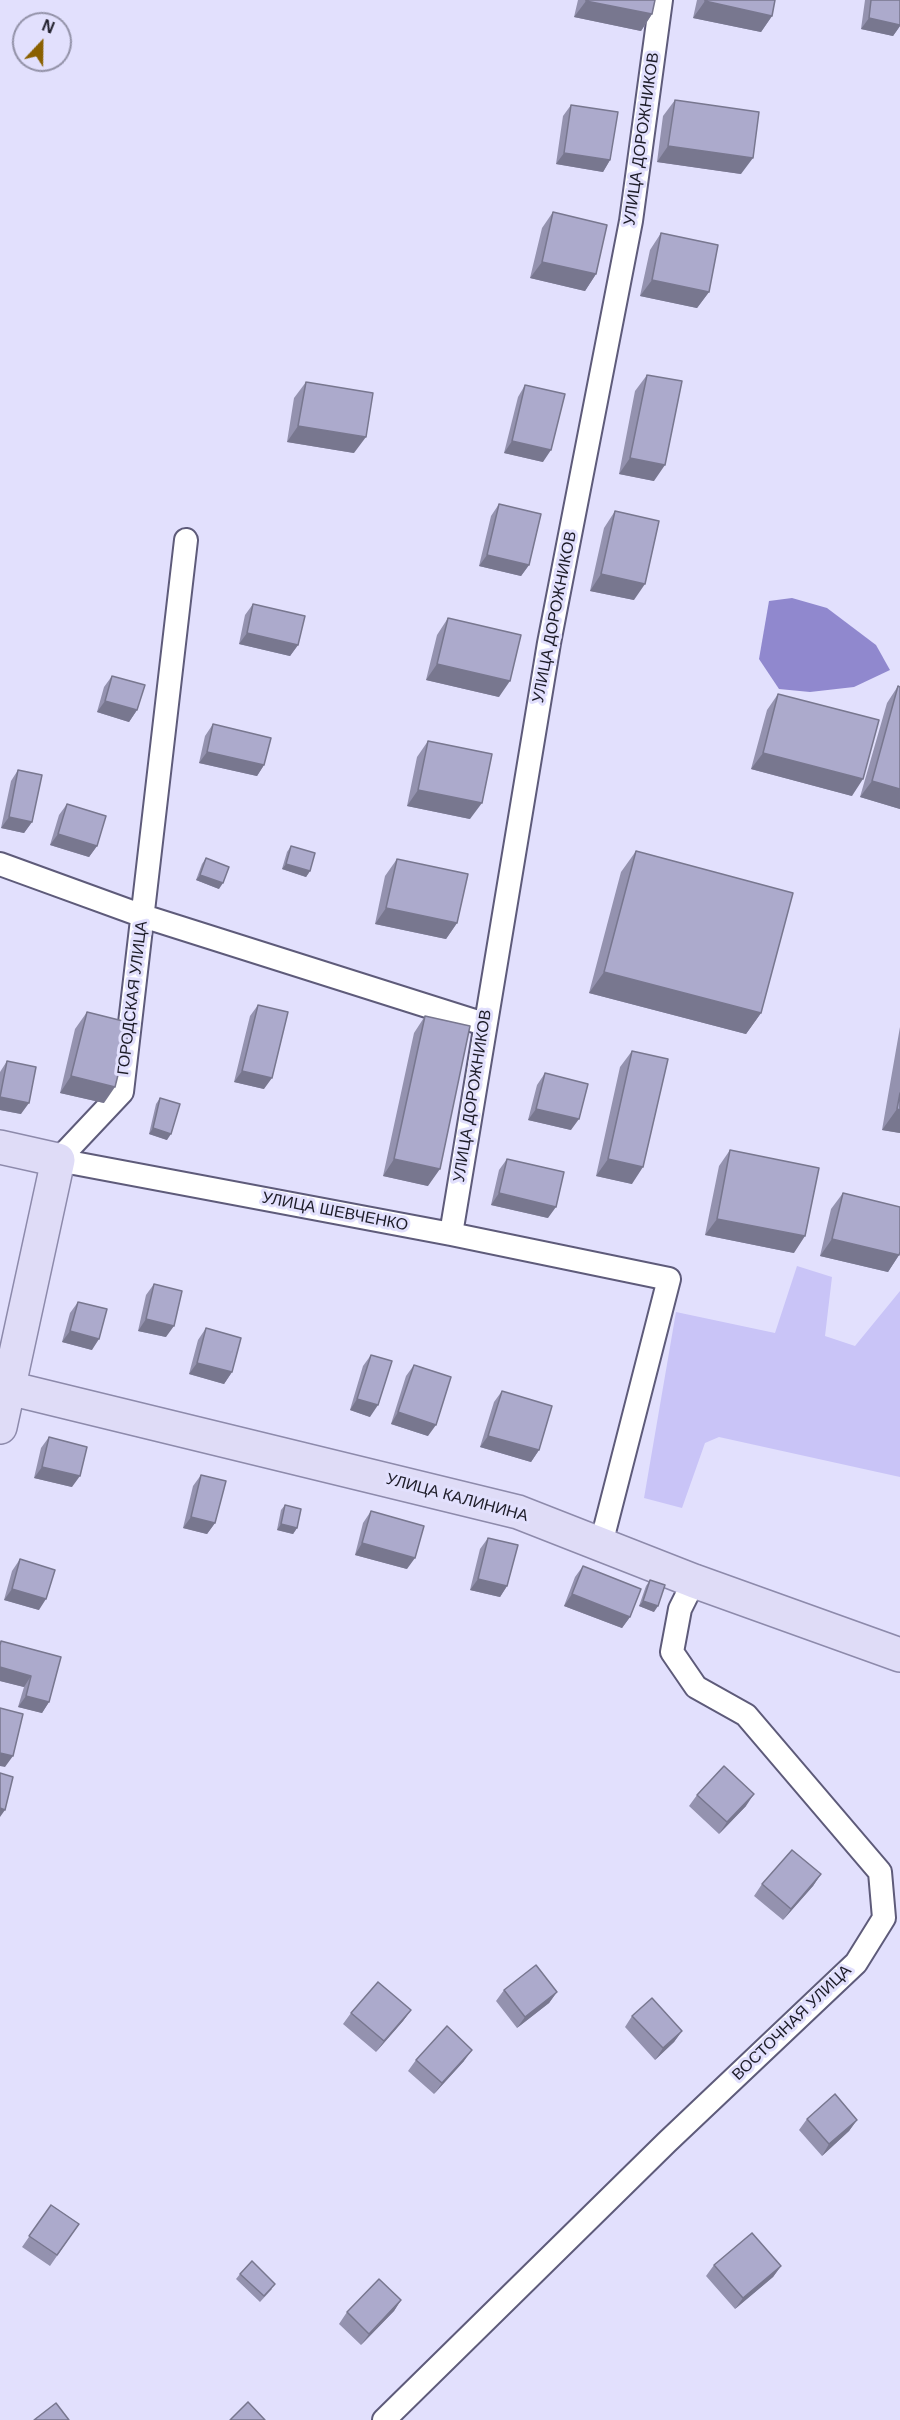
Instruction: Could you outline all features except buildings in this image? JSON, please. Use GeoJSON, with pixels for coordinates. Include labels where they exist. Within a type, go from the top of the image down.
{"type":"FeatureCollection","features":[{"type":"Feature","properties":{"kind":"main road","name":"УЛИЦА ШЕВЧЕНКО"},"geometry":{"type":"LineString","coordinates":[[0,1147],[58,1160]]}},
{"type":"Feature","properties":{"kind":"main road"},"geometry":{"type":"LineString","coordinates":[[0,1427],[5,1387],[58,1160]]}},
{"type":"Feature","properties":{"kind":"main road","name":"УЛИЦА КАЛИНИНА"},"geometry":{"type":"LineString","coordinates":[[5,1387],[518,1512],[694,1581],[900,1655]]}},
{"type":"Feature","properties":{"kind":"street","name":"УЛИЦА ДОРОЖНИКОВ"},"geometry":{"type":"LineString","coordinates":[[451,1234],[549,643],[631,221],[661,0]]}},
{"type":"Feature","properties":{"kind":"street","name":"ГОРОДСКАЯ УЛИЦА"},"geometry":{"type":"LineString","coordinates":[[58,1160],[122,1092],[186,540]]}},
{"type":"Feature","properties":{"kind":"street"},"geometry":{"type":"LineString","coordinates":[[0,864],[142,916],[484,1024]]}},
{"type":"Feature","properties":{"kind":"street","name":"УЛИЦА ШЕВЧЕНКО"},"geometry":{"type":"LineString","coordinates":[[58,1160],[451,1234],[669,1279],[601,1544]]}},
{"type":"Feature","properties":{"kind":"street","name":"ВОСТОЧНАЯ УЛИЦА"},"geometry":{"type":"LineString","coordinates":[[384,2420],[667,2142],[856,1963],[884,1918],[880,1872],[746,1715],[696,1687],[672,1652],[680,1609],[694,1581]]}},
{"type":"Feature","properties":{"kind":"shaded area"},"geometry":{"type":"Polygon","coordinates":[[[792,598],[827,608],[876,645],[890,670],[854,687],[810,692],[779,689],[759,659],[769,601],[792,598]]]}},
{"type":"Feature","properties":{"kind":"shaded area"},"geometry":{"type":"Polygon","coordinates":[[[797,1266],[832,1277],[825,1336],[855,1346],[900,1291],[900,1477],[719,1437],[705,1443],[682,1508],[644,1498],[676,1312],[775,1333],[797,1266]]]}}]}
